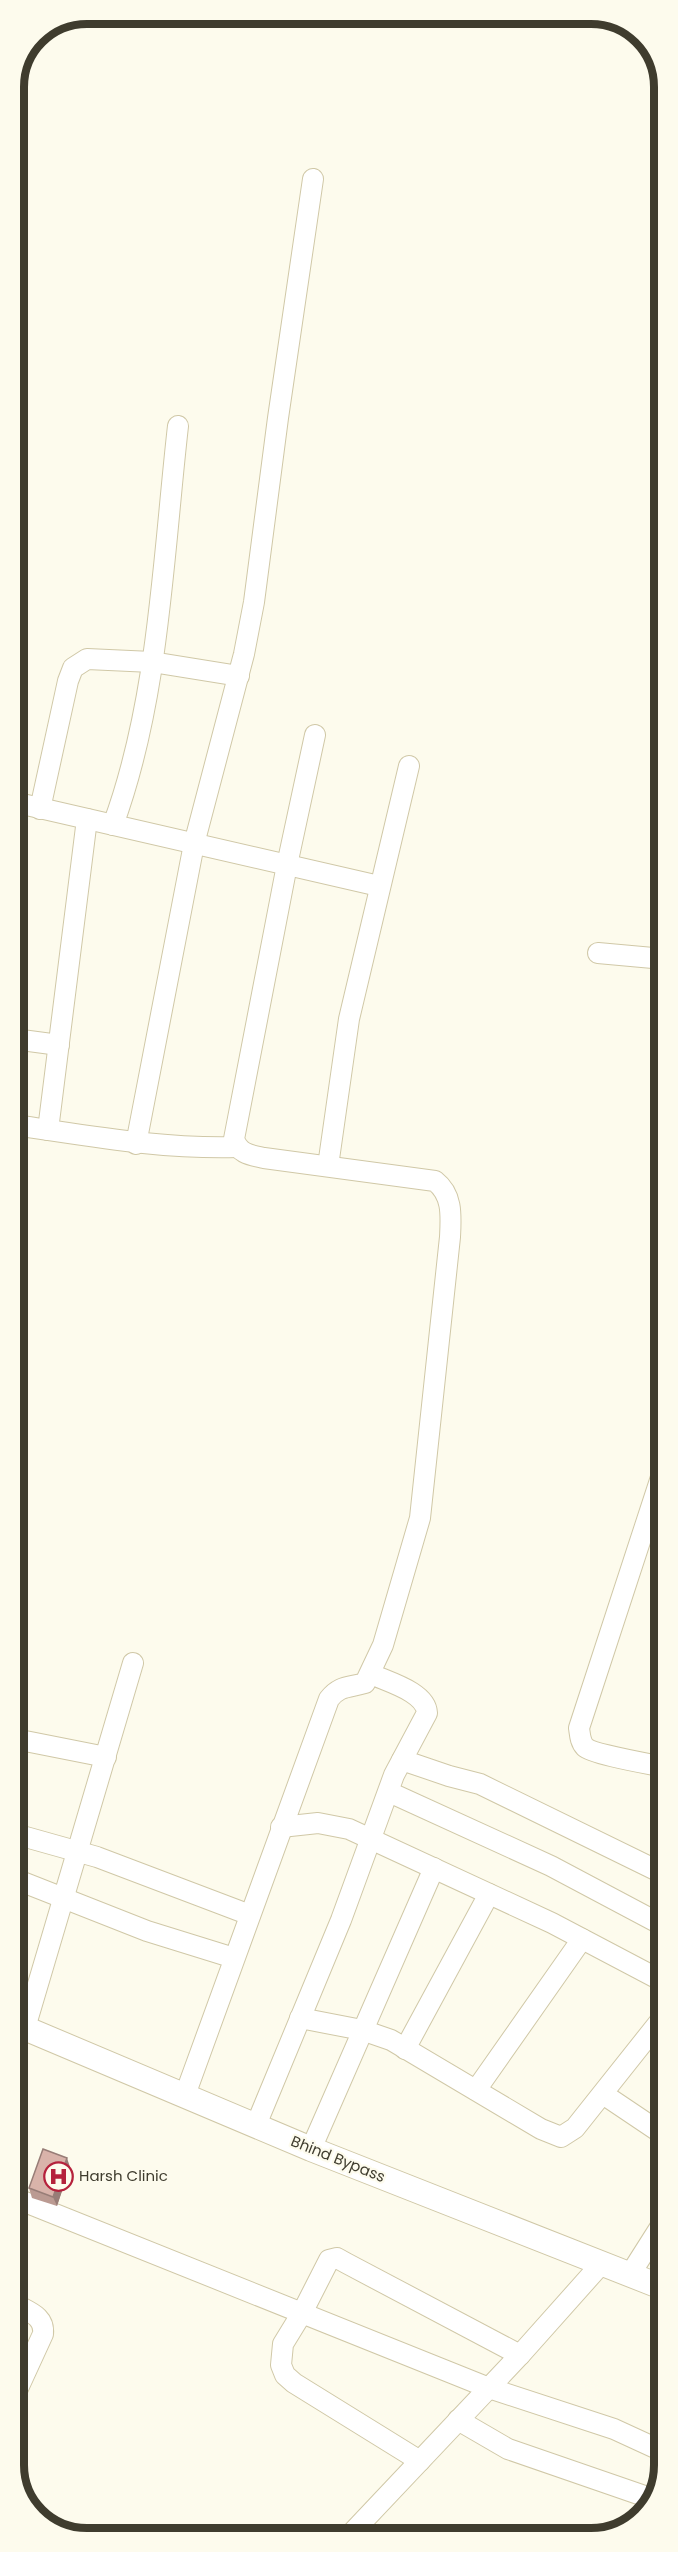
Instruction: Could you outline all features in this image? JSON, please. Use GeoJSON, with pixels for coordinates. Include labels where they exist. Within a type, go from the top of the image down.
{"type":"FeatureCollection","features":[{"type":"Feature","properties":{"kind":"street"},"geometry":{"type":"LineString","coordinates":[[136,1144],[194,844],[239,676],[260,567],[276,430],[313,179]]}},
{"type":"Feature","properties":{"kind":"street"},"geometry":{"type":"LineString","coordinates":[[113,825],[123,798],[134,755],[152,662],[178,426]]}},
{"type":"Feature","properties":{"kind":"street"},"geometry":{"type":"LineString","coordinates":[[40,809],[63,697],[73,668],[87,659],[152,662],[239,676]]}},
{"type":"Feature","properties":{"kind":"street"},"geometry":{"type":"LineString","coordinates":[[185,2095],[329,1699],[336,1690],[365,1683],[371,1674],[403,1582],[420,1518],[444,1299],[451,1208],[447,1195],[435,1181],[264,1158],[245,1154],[237,1147],[234,1139],[287,865],[315,735]]}},
{"type":"Feature","properties":{"kind":"street"},"geometry":{"type":"LineString","coordinates":[[328,1166],[349,1019],[409,766]]}},
{"type":"Feature","properties":{"kind":"street"},"geometry":{"type":"LineString","coordinates":[[24,805],[379,886]]}},
{"type":"Feature","properties":{"kind":"street"},"geometry":{"type":"LineString","coordinates":[[48,1130],[87,819]]}},
{"type":"Feature","properties":{"kind":"street"},"geometry":{"type":"LineString","coordinates":[[598,953],[654,958]]}},
{"type":"Feature","properties":{"kind":"street"},"geometry":{"type":"LineString","coordinates":[[24,1040],[59,1044]]}},
{"type":"Feature","properties":{"kind":"street"},"geometry":{"type":"LineString","coordinates":[[24,1126],[136,1144],[186,1148],[237,1147]]}},
{"type":"Feature","properties":{"kind":"street"},"geometry":{"type":"LineString","coordinates":[[654,1499],[579,1728],[580,1738],[585,1747],[597,1753],[654,1765]]}},
{"type":"Feature","properties":{"kind":"street"},"geometry":{"type":"LineString","coordinates":[[24,2015],[65,1898],[133,1663]]}},
{"type":"Feature","properties":{"kind":"street"},"geometry":{"type":"LineString","coordinates":[[256,2125],[372,1840],[402,1760],[424,1721],[426,1707],[417,1696],[371,1674]]}},
{"type":"Feature","properties":{"kind":"street"},"geometry":{"type":"LineString","coordinates":[[24,1741],[106,1757]]}},
{"type":"Feature","properties":{"kind":"street"},"geometry":{"type":"LineString","coordinates":[[402,1760],[480,1784],[654,1869]]}},
{"type":"Feature","properties":{"kind":"street"},"geometry":{"type":"LineString","coordinates":[[389,1792],[542,1862],[654,1921]]}},
{"type":"Feature","properties":{"kind":"street"},"geometry":{"type":"LineString","coordinates":[[281,1827],[318,1823],[333,1824],[489,1894],[654,1977]]}},
{"type":"Feature","properties":{"kind":"street"},"geometry":{"type":"LineString","coordinates":[[24,1837],[77,1852],[250,1915]]}},
{"type":"Feature","properties":{"kind":"street"},"geometry":{"type":"LineString","coordinates":[[311,2149],[434,1868]]}},
{"type":"Feature","properties":{"kind":"street"},"geometry":{"type":"LineString","coordinates":[[24,1882],[147,1931],[234,1958]]}},
{"type":"Feature","properties":{"kind":"street"},"geometry":{"type":"LineString","coordinates":[[405,2049],[489,1894]]}},
{"type":"Feature","properties":{"kind":"street"},"geometry":{"type":"LineString","coordinates":[[476,2090],[582,1939]]}},
{"type":"Feature","properties":{"kind":"street"},"geometry":{"type":"LineString","coordinates":[[300,2018],[362,2030],[391,2040],[541,2129],[561,2137],[575,2128],[654,2029]]}},
{"type":"Feature","properties":{"kind":"street","name":"Bhind Bypass"},"geometry":{"type":"LineString","coordinates":[[24,2028],[311,2149],[654,2283]]}},
{"type":"Feature","properties":{"kind":"street"},"geometry":{"type":"LineString","coordinates":[[603,2094],[654,2128]]}},
{"type":"Feature","properties":{"kind":"street"},"geometry":{"type":"LineString","coordinates":[[24,2202],[489,2388],[614,2429],[654,2447]]}},
{"type":"Feature","properties":{"kind":"street"},"geometry":{"type":"LineString","coordinates":[[631,2273],[654,2237]]}},
{"type":"Feature","properties":{"kind":"street"},"geometry":{"type":"LineString","coordinates":[[420,2461],[294,2383],[285,2374],[281,2365],[283,2344],[329,2260],[337,2258],[520,2355]]}},
{"type":"Feature","properties":{"kind":"street"},"geometry":{"type":"LineString","coordinates":[[356,2528],[520,2355],[602,2263]]}},
{"type":"Feature","properties":{"kind":"street"},"geometry":{"type":"LineString","coordinates":[[24,2309],[39,2318],[44,2325],[44,2334],[24,2376]]}},
{"type":"Feature","properties":{"kind":"street"},"geometry":{"type":"LineString","coordinates":[[458,2420],[508,2449],[646,2496]]}},
{"type":"Feature","properties":{"kind":"building"},"geometry":{"type":"Polygon","coordinates":[[[43,2149],[67,2158],[53,2197],[29,2188],[43,2149]]]}},
{"type":"Feature","properties":{"kind":"place","name":"Harsh Clinic"},"geometry":{"type":"Point","coordinates":[58,2176]}}]}
